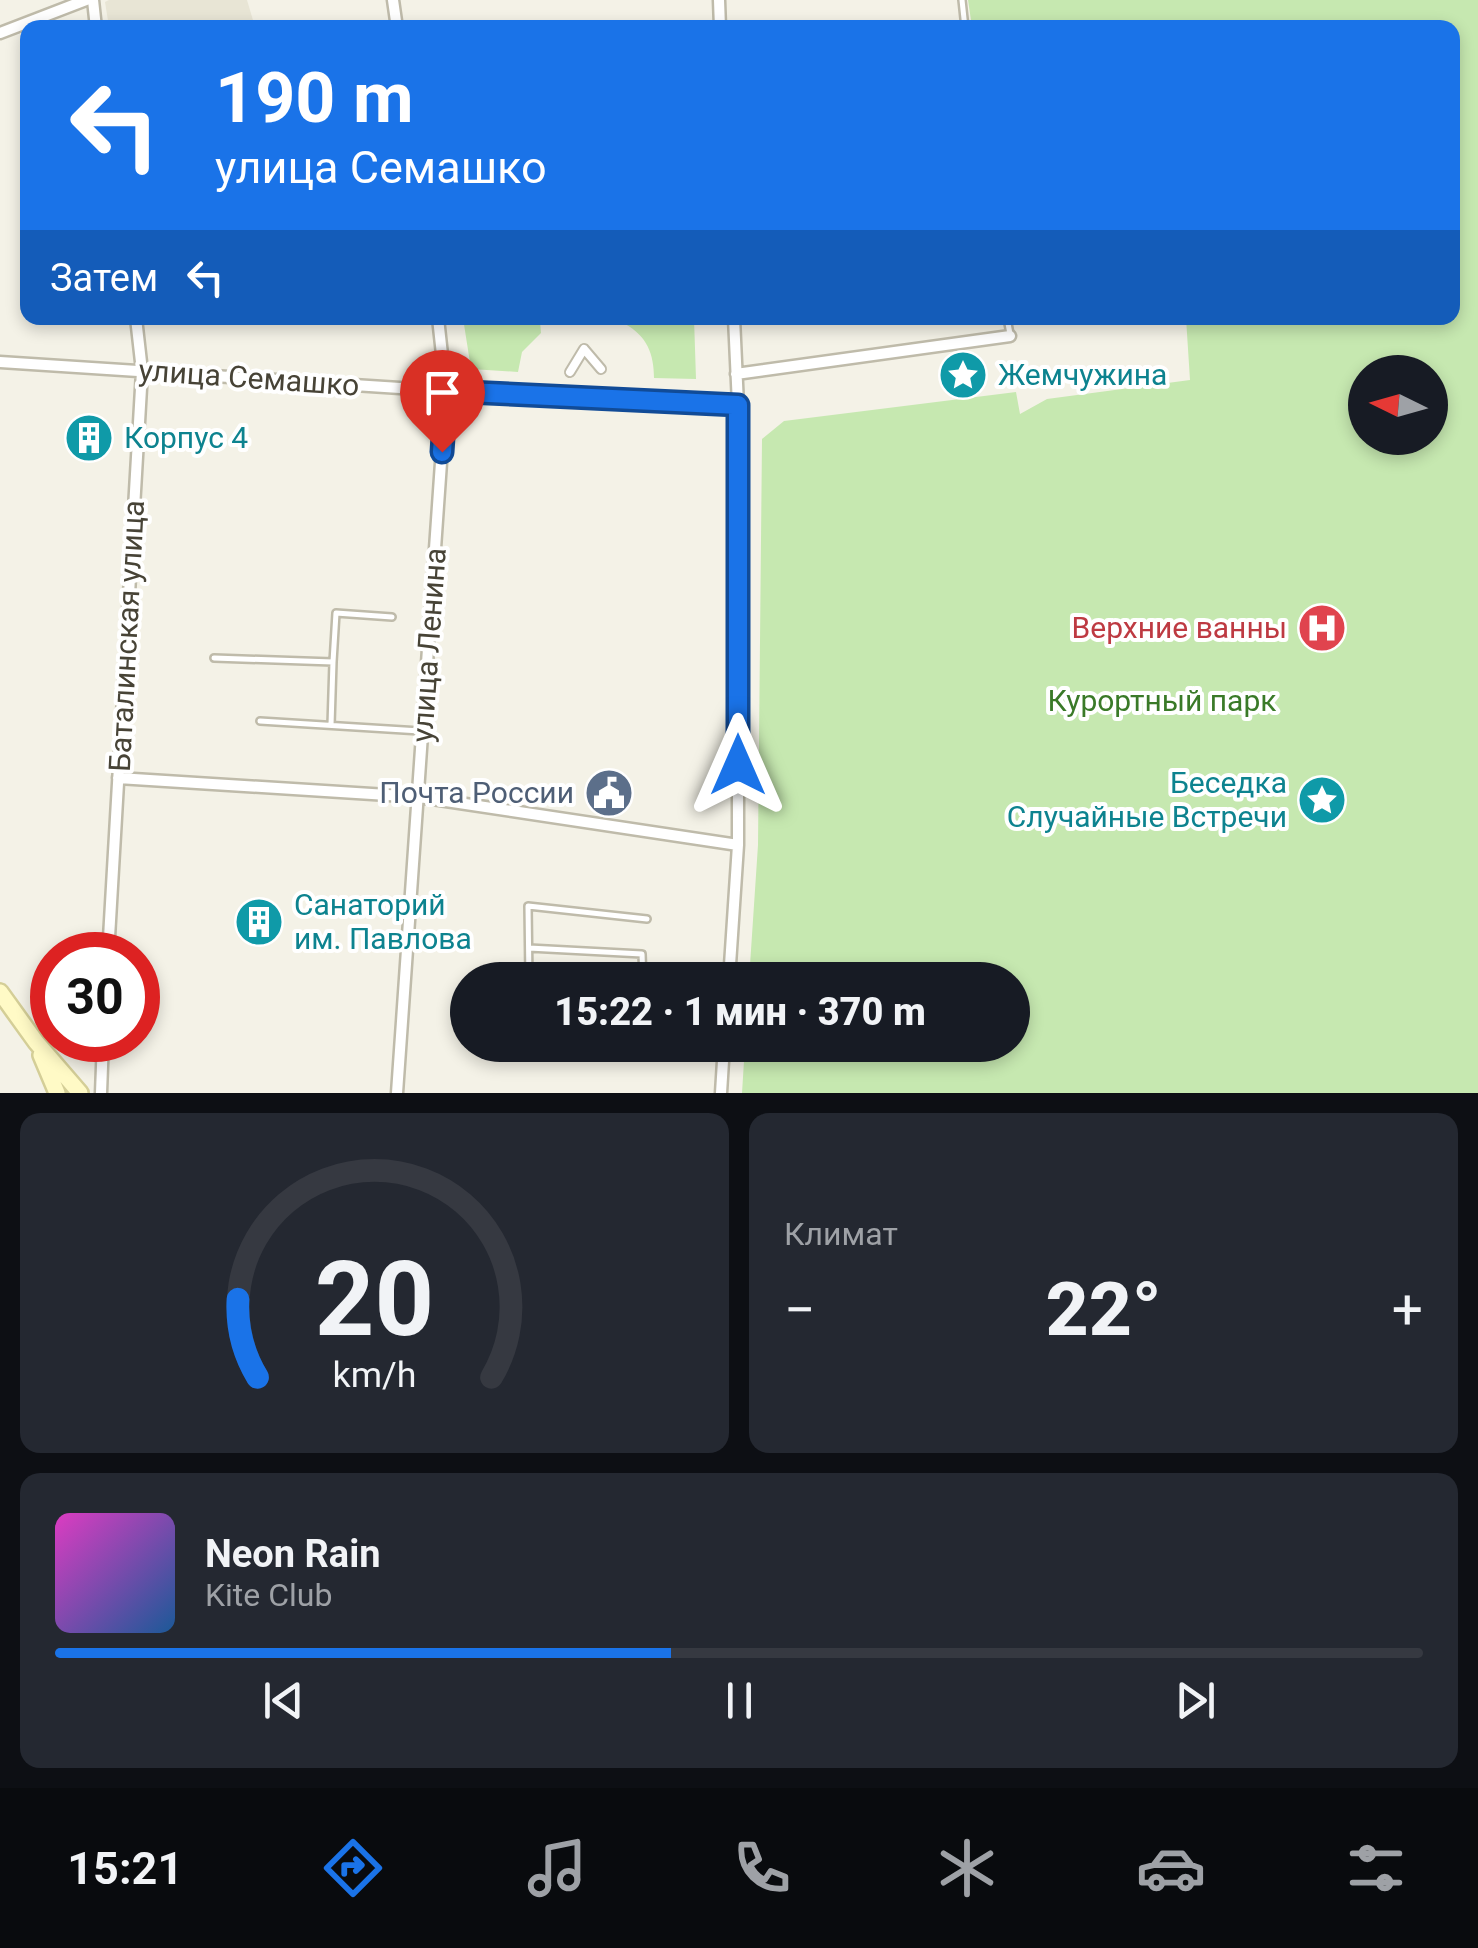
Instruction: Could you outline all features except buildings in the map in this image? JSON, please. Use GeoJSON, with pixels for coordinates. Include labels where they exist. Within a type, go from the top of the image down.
{"type":"FeatureCollection","features":[{"type":"Feature","properties":{"kind":"main road"},"geometry":{"type":"LineString","coordinates":[[0,992],[30,1034]]}},
{"type":"Feature","properties":{"kind":"main road"},"geometry":{"type":"LineString","coordinates":[[44,1062],[56,1093]]}},
{"type":"Feature","properties":{"kind":"main road"},"geometry":{"type":"LineString","coordinates":[[53,1062],[80,1093]]}},
{"type":"Feature","properties":{"kind":"street"},"geometry":{"type":"LineString","coordinates":[[35,20],[89,0]]}},
{"type":"Feature","properties":{"kind":"street","name":"Баталинская улица"},"geometry":{"type":"LineString","coordinates":[[109,932],[142,371],[137,325]]}},
{"type":"Feature","properties":{"kind":"street","name":"улица Ленина"},"geometry":{"type":"LineString","coordinates":[[397,1093],[446,391],[439,325]]}},
{"type":"Feature","properties":{"kind":"street"},"geometry":{"type":"LineString","coordinates":[[729,962],[738,845],[738,405],[734,325]]}},
{"type":"Feature","properties":{"kind":"street"},"geometry":{"type":"LineString","coordinates":[[736,374],[1010,336]]}},
{"type":"Feature","properties":{"kind":"street"},"geometry":{"type":"LineString","coordinates":[[570,372],[584,349],[600,369]]}},
{"type":"Feature","properties":{"kind":"street","name":"улица Семашко"},"geometry":{"type":"LineString","coordinates":[[0,362],[446,391],[738,405]]}},
{"type":"Feature","properties":{"kind":"street"},"geometry":{"type":"LineString","coordinates":[[118,778],[419,797],[738,845]]}},
{"type":"Feature","properties":{"kind":"street"},"geometry":{"type":"LineString","coordinates":[[101,1093],[102,1062]]}},
{"type":"Feature","properties":{"kind":"street"},"geometry":{"type":"LineString","coordinates":[[721,1093],[723,1062]]}},
{"type":"Feature","properties":{"kind":"lane"},"geometry":{"type":"LineString","coordinates":[[1008,325],[1010,336]]}},
{"type":"Feature","properties":{"kind":"lane"},"geometry":{"type":"LineString","coordinates":[[331,725],[336,614],[392,617]]}},
{"type":"Feature","properties":{"kind":"lane"},"geometry":{"type":"LineString","coordinates":[[214,658],[333,662]]}},
{"type":"Feature","properties":{"kind":"lane"},"geometry":{"type":"LineString","coordinates":[[260,721],[424,731]]}},
{"type":"Feature","properties":{"kind":"lane"},"geometry":{"type":"LineString","coordinates":[[528,962],[528,906],[647,919]]}},
{"type":"Feature","properties":{"kind":"lane"},"geometry":{"type":"LineString","coordinates":[[528,948],[642,954],[642,962]]}},
{"type":"Feature","properties":{"kind":"shaded area"},"geometry":{"type":"Polygon","coordinates":[[[247,0],[253,20],[108,20],[105,2],[247,0]]]}},
{"type":"Feature","properties":{"kind":"green space","name":"Курортный парк"},"geometry":{"type":"Polygon","coordinates":[[[968,0],[1478,0],[1478,1093],[742,1093],[744,1062],[1030,1062],[1030,962],[750,962],[758,845],[762,439],[784,421],[1016,392],[1020,414],[1047,399],[1190,380],[1186,325],[1460,325],[1460,20],[971,20],[968,0]]]}},
{"type":"Feature","properties":{"kind":"green space"},"geometry":{"type":"Polygon","coordinates":[[[464,325],[540,325],[541,333],[522,352],[518,372],[471,369],[464,325]]]}},
{"type":"Feature","properties":{"kind":"green space"},"geometry":{"type":"Polygon","coordinates":[[[626,325],[694,325],[696,379],[654,378],[648,346],[626,325]]]}},
{"type":"Feature","properties":{"kind":"place","name":"Жемчужина"},"geometry":{"type":"Point","coordinates":[963,375]}},
{"type":"Feature","properties":{"kind":"place","name":"Корпус 4"},"geometry":{"type":"Point","coordinates":[89,438]}},
{"type":"Feature","properties":{"kind":"place","name":"Верхние ванны"},"geometry":{"type":"Point","coordinates":[1322,628]}},
{"type":"Feature","properties":{"kind":"place","name":"Почта России"},"geometry":{"type":"Point","coordinates":[609,793]}},
{"type":"Feature","properties":{"kind":"place","name":"Беседка Случайные Встречи"},"geometry":{"type":"Point","coordinates":[1322,800]}},
{"type":"Feature","properties":{"kind":"place","name":"Санаторий им. Павлова"},"geometry":{"type":"Point","coordinates":[259,922]}},
{"type":"Feature","properties":{"kind":"route"},"geometry":{"type":"LineString","coordinates":[[442,452],[446,391],[738,405],[738,765]]}}]}
